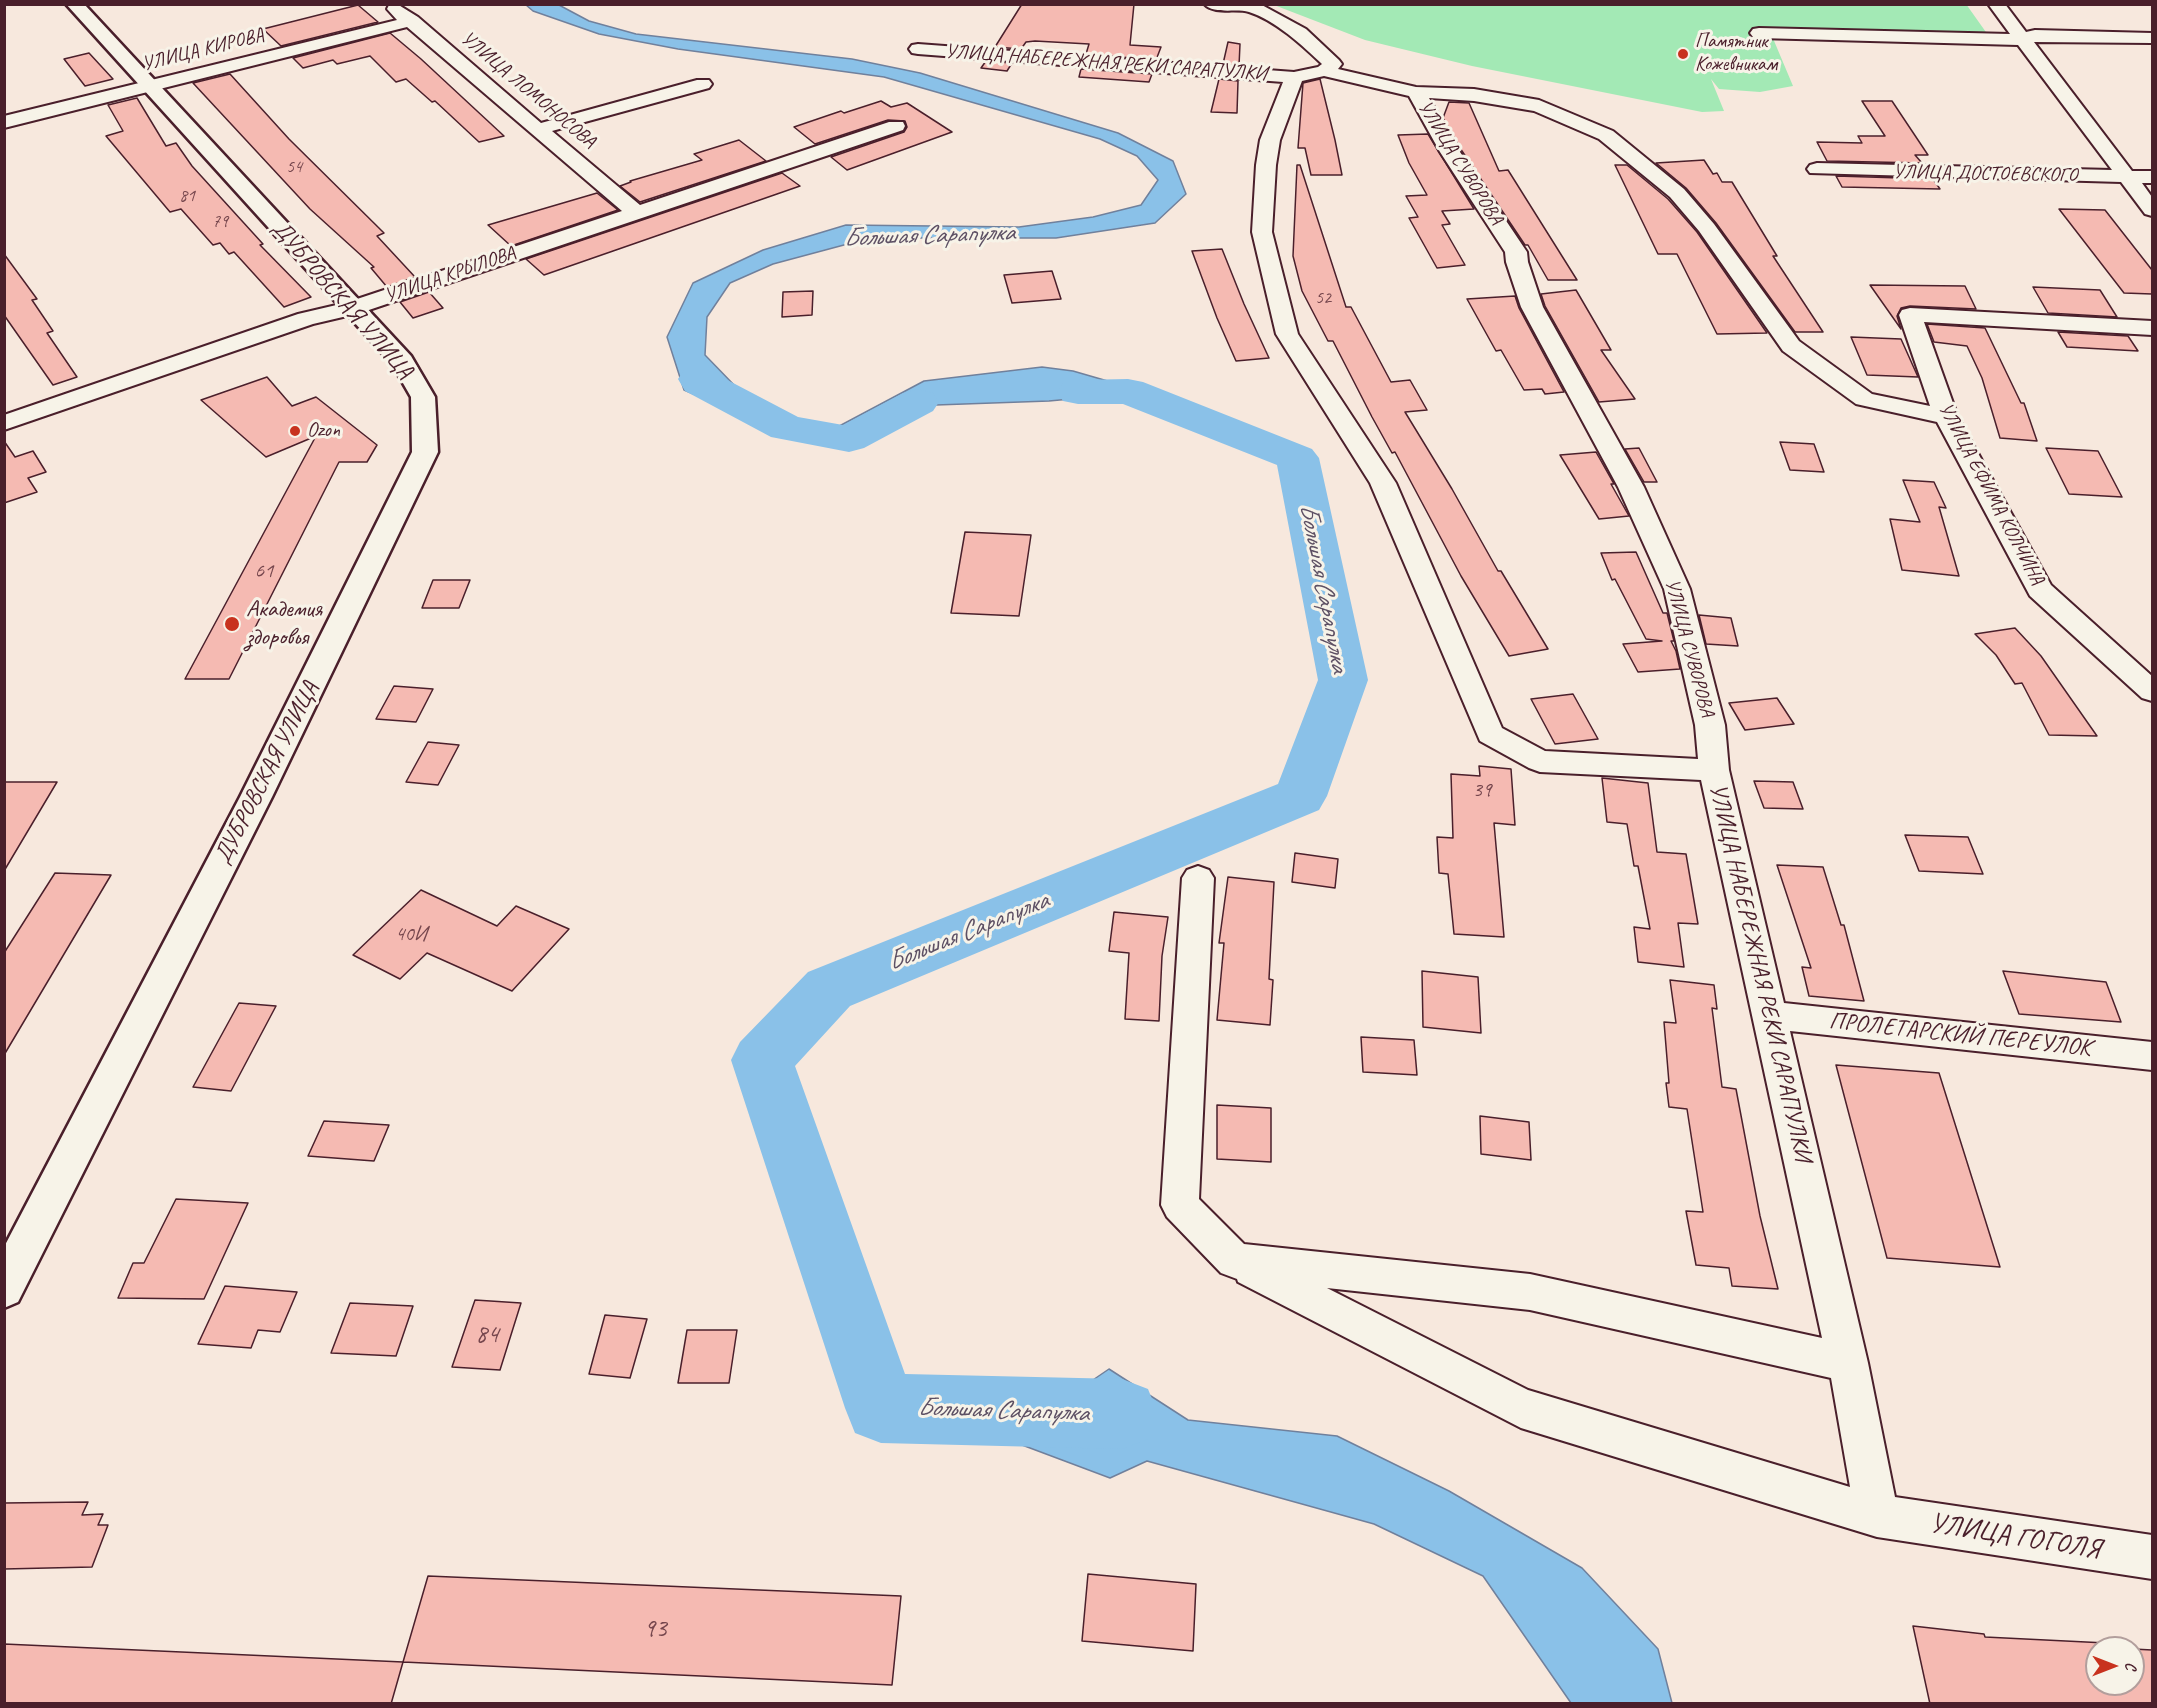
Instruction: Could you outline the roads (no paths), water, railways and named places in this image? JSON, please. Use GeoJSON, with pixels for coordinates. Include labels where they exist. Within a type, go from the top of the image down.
{"type":"FeatureCollection","features":[{"type":"Feature","properties":{"kind":"street","name":"ДУБРОВСКАЯ УЛИЦА"},"geometry":{"type":"LineString","coordinates":[[4,1289],[256,797],[425,452],[423,397],[402,361],[74,4]]}},
{"type":"Feature","properties":{"kind":"street","name":"УЛИЦА ЛОМОНОСОВА"},"geometry":{"type":"LineString","coordinates":[[389,4],[412,21],[636,212]]}},
{"type":"Feature","properties":{"kind":"street"},"geometry":{"type":"LineString","coordinates":[[1212,4],[1247,6],[1300,33],[1333,64],[1324,71]]}},
{"type":"Feature","properties":{"kind":"street"},"geometry":{"type":"LineString","coordinates":[[1996,4],[2152,210]]}},
{"type":"Feature","properties":{"kind":"street","name":"УЛИЦА КИРОВА"},"geometry":{"type":"LineString","coordinates":[[4,122],[412,21]]}},
{"type":"Feature","properties":{"kind":"street"},"geometry":{"type":"LineString","coordinates":[[1759,33],[2023,40],[2035,35],[2152,38]]}},
{"type":"Feature","properties":{"kind":"street","name":"УЛИЦА НАБЕРЕЖНАЯ РЕКИ САРАПУЛКИ"},"geometry":{"type":"LineString","coordinates":[[918,49],[1294,77],[1324,71]]}},
{"type":"Feature","properties":{"kind":"street"},"geometry":{"type":"LineString","coordinates":[[1324,71],[1416,92]]}},
{"type":"Feature","properties":{"kind":"street","name":"УЛИЦА НАБЕРЕЖНАЯ РЕКИ САРАПУЛКИ"},"geometry":{"type":"LineString","coordinates":[[1294,77],[1270,140],[1262,231],[1287,334],[1383,483],[1490,734],[1540,761],[1714,770],[1848,1363],[1877,1516]]}},
{"type":"Feature","properties":{"kind":"street"},"geometry":{"type":"LineString","coordinates":[[539,129],[703,84]]}},
{"type":"Feature","properties":{"kind":"street","name":"УЛИЦА СУВОРОВА"},"geometry":{"type":"LineString","coordinates":[[1416,92],[1474,95],[1539,106],[1606,135],[1677,193],[1707,228],[1728,262],[1791,346],[1864,399],[1946,417]]}},
{"type":"Feature","properties":{"kind":"street","name":"УЛИЦА СУВОРОВА"},"geometry":{"type":"LineString","coordinates":[[1416,92],[1450,152],[1516,252],[1517,262],[1532,307],[1631,487],[1677,589],[1710,725],[1714,770]]}},
{"type":"Feature","properties":{"kind":"street","name":"УЛИЦА КРЫЛОВА"},"geometry":{"type":"LineString","coordinates":[[4,423],[306,319],[352,308],[896,126]]}},
{"type":"Feature","properties":{"kind":"street","name":"УЛИЦА ДОСТОЕВСКОГО"},"geometry":{"type":"LineString","coordinates":[[1817,170],[2152,177]]}},
{"type":"Feature","properties":{"kind":"street","name":"УЛИЦА ЕФИМА КОЛЧИНА"},"geometry":{"type":"LineString","coordinates":[[2152,328],[1910,315],[1946,417],[2040,590],[2152,691]]}},
{"type":"Feature","properties":{"kind":"street"},"geometry":{"type":"LineString","coordinates":[[1198,878],[1180,1205],[1235,1261],[1530,1292],[1848,1363]]}},
{"type":"Feature","properties":{"kind":"street","name":"ПРОЛЕТАРСКИЙ ПЕРЕУЛОК"},"geometry":{"type":"LineString","coordinates":[[1768,1015],[2152,1056]]}},
{"type":"Feature","properties":{"kind":"street","name":"УЛИЦА ГОГОЛЯ"},"geometry":{"type":"LineString","coordinates":[[1235,1261],[1521,1408],[1877,1516],[2152,1557]]}},
{"type":"Feature","properties":{"kind":"water"},"geometry":{"type":"Polygon","coordinates":[[[526,5],[559,5],[589,21],[636,34],[852,59],[920,73],[1118,133],[1173,161],[1186,194],[1155,223],[1056,238],[870,238],[773,264],[730,283],[707,317],[705,355],[768,420],[717,404],[684,390],[667,337],[693,283],[763,250],[846,225],[1019,227],[1093,217],[1141,205],[1158,180],[1137,156],[1100,139],[884,77],[678,49],[599,34],[533,11],[526,5]]]}},
{"type":"Feature","properties":{"kind":"water"},"geometry":{"type":"Polygon","coordinates":[[[1042,367],[1073,371],[1156,395],[1144,408],[1103,396],[1049,401],[936,405],[864,442],[828,432],[924,381],[1042,367]]]}},
{"type":"Feature","properties":{"kind":"water"},"geometry":{"type":"Polygon","coordinates":[[[1109,1369],[1188,1420],[1337,1436],[1449,1491],[1582,1568],[1658,1649],[1672,1703],[1571,1703],[1483,1576],[1374,1524],[1147,1461],[1110,1478],[1006,1439],[1109,1369]]]}},
{"type":"Feature","properties":{"kind":"waterway","name":"Большая Сарапулка"},"geometry":{"type":"LineString","coordinates":[[699,379],[700,382],[786,428],[849,439],[918,402]]}},
{"type":"Feature","properties":{"kind":"waterway","name":"Большая Сарапулка"},"geometry":{"type":"LineString","coordinates":[[1078,392],[1128,391],[1297,458],[1343,680],[1300,796],[829,989],[762,1060],[881,1408],[1122,1414]]}},
{"type":"Feature","properties":{"kind":"place","name":"Памятник Кожевникам"},"geometry":{"type":"Point","coordinates":[1683,54]}},
{"type":"Feature","properties":{"kind":"place","name":"Ozon"},"geometry":{"type":"Point","coordinates":[295,431]}},
{"type":"Feature","properties":{"kind":"place","name":"Академия здоровья"},"geometry":{"type":"Point","coordinates":[232,624]}}]}
